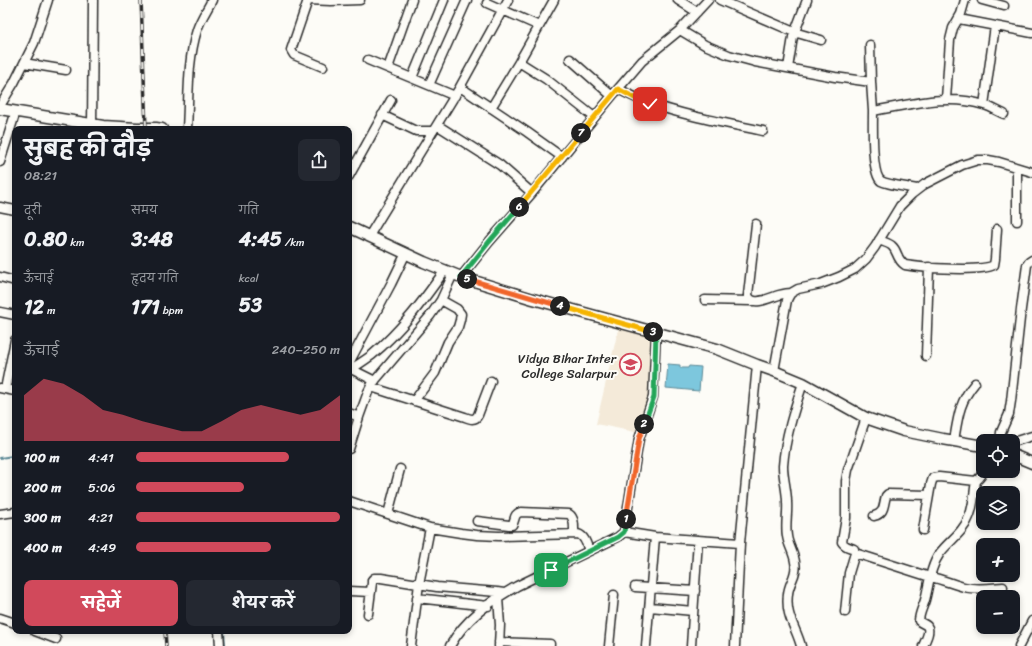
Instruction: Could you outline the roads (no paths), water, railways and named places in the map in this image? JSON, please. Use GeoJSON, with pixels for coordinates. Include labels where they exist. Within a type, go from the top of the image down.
{"type":"FeatureCollection","features":[{"type":"Feature","properties":{"kind":"street"},"geometry":{"type":"LineString","coordinates":[[48,0],[34,43],[0,108],[87,126]]}},
{"type":"Feature","properties":{"kind":"street"},"geometry":{"type":"LineString","coordinates":[[92,126],[93,0]]}},
{"type":"Feature","properties":{"kind":"street"},"geometry":{"type":"LineString","coordinates":[[187,126],[192,46],[197,29],[212,0]]}},
{"type":"Feature","properties":{"kind":"street"},"geometry":{"type":"LineString","coordinates":[[323,66],[294,55],[291,50],[308,0],[360,0]]}},
{"type":"Feature","properties":{"kind":"street"},"geometry":{"type":"LineString","coordinates":[[388,68],[412,0]]}},
{"type":"Feature","properties":{"kind":"street"},"geometry":{"type":"LineString","coordinates":[[412,78],[444,0]]}},
{"type":"Feature","properties":{"kind":"street"},"geometry":{"type":"LineString","coordinates":[[429,85],[467,0]]}},
{"type":"Feature","properties":{"kind":"street"},"geometry":{"type":"LineString","coordinates":[[368,236],[455,96],[508,0]]}},
{"type":"Feature","properties":{"kind":"street"},"geometry":{"type":"LineString","coordinates":[[491,108],[554,0]]}},
{"type":"Feature","properties":{"kind":"street"},"geometry":{"type":"LineString","coordinates":[[678,0],[697,12]]}},
{"type":"Feature","properties":{"kind":"street"},"geometry":{"type":"LineString","coordinates":[[352,366],[371,356],[453,274],[489,242],[532,193],[642,61],[680,30],[708,0]]}},
{"type":"Feature","properties":{"kind":"street"},"geometry":{"type":"LineString","coordinates":[[720,0],[794,32],[821,40]]}},
{"type":"Feature","properties":{"kind":"street"},"geometry":{"type":"LineString","coordinates":[[788,68],[792,37],[807,0]]}},
{"type":"Feature","properties":{"kind":"street"},"geometry":{"type":"LineString","coordinates":[[946,100],[950,40],[953,28],[961,14],[965,0]]}},
{"type":"Feature","properties":{"kind":"street"},"geometry":{"type":"LineString","coordinates":[[982,0],[1004,6]]}},
{"type":"Feature","properties":{"kind":"street"},"geometry":{"type":"LineString","coordinates":[[487,3],[539,26]]}},
{"type":"Feature","properties":{"kind":"street"},"geometry":{"type":"LineString","coordinates":[[958,19],[1032,33]]}},
{"type":"Feature","properties":{"kind":"street"},"geometry":{"type":"LineString","coordinates":[[984,105],[995,26]]}},
{"type":"Feature","properties":{"kind":"street"},"geometry":{"type":"LineString","coordinates":[[680,30],[704,45],[729,55],[755,62],[834,77],[871,82]]}},
{"type":"Feature","properties":{"kind":"street"},"geometry":{"type":"LineString","coordinates":[[870,45],[874,156],[877,176],[887,183],[918,189]]}},
{"type":"Feature","properties":{"kind":"street"},"geometry":{"type":"LineString","coordinates":[[570,59],[612,96]]}},
{"type":"Feature","properties":{"kind":"street"},"geometry":{"type":"LineString","coordinates":[[368,60],[455,96]]}},
{"type":"Feature","properties":{"kind":"street"},"geometry":{"type":"LineString","coordinates":[[519,62],[546,79],[594,117]]}},
{"type":"Feature","properties":{"kind":"street"},"geometry":{"type":"LineString","coordinates":[[24,63],[66,70]]}},
{"type":"Feature","properties":{"kind":"street"},"geometry":{"type":"LineString","coordinates":[[460,87],[562,156]]}},
{"type":"Feature","properties":{"kind":"street"},"geometry":{"type":"LineString","coordinates":[[618,89],[637,99],[664,108],[763,131]]}},
{"type":"Feature","properties":{"kind":"street"},"geometry":{"type":"LineString","coordinates":[[352,170],[390,100]]}},
{"type":"Feature","properties":{"kind":"street"},"geometry":{"type":"LineString","coordinates":[[873,111],[931,101],[946,100],[966,101],[984,105],[1004,114]]}},
{"type":"Feature","properties":{"kind":"street"},"geometry":{"type":"LineString","coordinates":[[0,162],[16,111]]}},
{"type":"Feature","properties":{"kind":"street"},"geometry":{"type":"LineString","coordinates":[[382,115],[416,132],[435,128],[500,165],[532,193]]}},
{"type":"Feature","properties":{"kind":"street"},"geometry":{"type":"LineString","coordinates":[[705,300],[763,301],[777,295],[791,293],[798,289],[821,284],[855,269],[866,259],[900,206],[912,194],[925,184],[968,162],[988,160],[1032,172]]}},
{"type":"Feature","properties":{"kind":"street"},"geometry":{"type":"LineString","coordinates":[[1017,168],[1017,221]]}},
{"type":"Feature","properties":{"kind":"street"},"geometry":{"type":"LineString","coordinates":[[0,207],[12,209]]}},
{"type":"Feature","properties":{"kind":"street"},"geometry":{"type":"LineString","coordinates":[[751,301],[748,295],[756,224]]}},
{"type":"Feature","properties":{"kind":"street"},"geometry":{"type":"LineString","coordinates":[[352,229],[453,274],[534,299],[717,349],[803,383],[866,418],[904,431],[976,445]]}},
{"type":"Feature","properties":{"kind":"street"},"geometry":{"type":"LineString","coordinates":[[879,240],[892,246],[898,259],[905,265],[968,269],[991,266],[994,264],[997,229]]}},
{"type":"Feature","properties":{"kind":"street"},"geometry":{"type":"LineString","coordinates":[[352,363],[406,253]]}},
{"type":"Feature","properties":{"kind":"street"},"geometry":{"type":"LineString","coordinates":[[1001,434],[1009,414],[1025,280],[1029,262],[1032,260]]}},
{"type":"Feature","properties":{"kind":"street"},"geometry":{"type":"LineString","coordinates":[[926,356],[929,267]]}},
{"type":"Feature","properties":{"kind":"street"},"geometry":{"type":"LineString","coordinates":[[352,439],[368,392],[430,316],[441,300],[453,274]]}},
{"type":"Feature","properties":{"kind":"street"},"geometry":{"type":"LineString","coordinates":[[0,277],[12,280]]}},
{"type":"Feature","properties":{"kind":"street"},"geometry":{"type":"LineString","coordinates":[[774,371],[788,300],[791,293]]}},
{"type":"Feature","properties":{"kind":"street"},"geometry":{"type":"LineString","coordinates":[[414,401],[435,373],[448,342],[458,327],[460,320],[460,314],[457,309],[441,300]]}},
{"type":"Feature","properties":{"kind":"street"},"geometry":{"type":"LineString","coordinates":[[0,312],[12,314]]}},
{"type":"Feature","properties":{"kind":"street"},"geometry":{"type":"LineString","coordinates":[[450,646],[463,626],[501,596],[517,586],[618,537],[624,532],[639,439],[654,397],[656,333]]}},
{"type":"Feature","properties":{"kind":"street"},"geometry":{"type":"LineString","coordinates":[[12,351],[2,389],[12,391]]}},
{"type":"Feature","properties":{"kind":"street"},"geometry":{"type":"LineString","coordinates":[[734,646],[740,543],[757,365]]}},
{"type":"Feature","properties":{"kind":"street"},"geometry":{"type":"LineString","coordinates":[[352,368],[373,384],[414,401],[474,419],[477,418],[491,381]]}},
{"type":"Feature","properties":{"kind":"street"},"geometry":{"type":"LineString","coordinates":[[801,646],[789,617],[787,607],[788,590],[795,574],[795,562],[787,538],[786,528],[788,507],[783,468],[784,451],[790,425],[803,383]]}},
{"type":"Feature","properties":{"kind":"street"},"geometry":{"type":"LineString","coordinates":[[954,441],[960,409],[968,391],[975,383]]}},
{"type":"Feature","properties":{"kind":"street"},"geometry":{"type":"LineString","coordinates":[[352,414],[359,417]]}},
{"type":"Feature","properties":{"kind":"street"},"geometry":{"type":"LineString","coordinates":[[866,418],[848,470],[846,481],[846,518],[842,542],[844,545],[854,549],[855,553],[955,584],[983,589],[1003,587]]}},
{"type":"Feature","properties":{"kind":"street"},"geometry":{"type":"LineString","coordinates":[[1020,440],[1032,436]]}},
{"type":"Feature","properties":{"kind":"street"},"geometry":{"type":"LineString","coordinates":[[1020,458],[1032,463]]}},
{"type":"Feature","properties":{"kind":"street"},"geometry":{"type":"LineString","coordinates":[[388,514],[400,469]]}},
{"type":"Feature","properties":{"kind":"street"},"geometry":{"type":"LineString","coordinates":[[923,530],[933,478],[936,477],[976,481],[980,478]]}},
{"type":"Feature","properties":{"kind":"street"},"geometry":{"type":"LineString","coordinates":[[924,646],[928,628],[918,621],[925,600],[932,568],[940,554],[959,534],[969,517],[972,508],[976,481]]}},
{"type":"Feature","properties":{"kind":"street"},"geometry":{"type":"LineString","coordinates":[[874,516],[879,514],[882,510],[888,494],[929,495]]}},
{"type":"Feature","properties":{"kind":"street"},"geometry":{"type":"LineString","coordinates":[[352,503],[430,528],[472,534],[499,536],[578,534],[581,535],[589,551]]}},
{"type":"Feature","properties":{"kind":"street"},"geometry":{"type":"LineString","coordinates":[[0,514],[12,512]]}},
{"type":"Feature","properties":{"kind":"street"},"geometry":{"type":"LineString","coordinates":[[477,522],[512,525],[517,513],[521,512],[569,514],[573,519],[574,534]]}},
{"type":"Feature","properties":{"kind":"street"},"geometry":{"type":"LineString","coordinates":[[410,646],[418,584],[430,528]]}},
{"type":"Feature","properties":{"kind":"street"},"geometry":{"type":"LineString","coordinates":[[624,532],[655,537],[740,543]]}},
{"type":"Feature","properties":{"kind":"street"},"geometry":{"type":"LineString","coordinates":[[646,646],[655,537]]}},
{"type":"Feature","properties":{"kind":"street"},"geometry":{"type":"LineString","coordinates":[[691,646],[698,540]]}},
{"type":"Feature","properties":{"kind":"street"},"geometry":{"type":"LineString","coordinates":[[845,612],[849,573],[855,553]]}},
{"type":"Feature","properties":{"kind":"street"},"geometry":{"type":"LineString","coordinates":[[368,614],[372,580],[374,578],[449,588],[497,592],[501,596],[499,644],[550,644]]}},
{"type":"Feature","properties":{"kind":"street"},"geometry":{"type":"LineString","coordinates":[[635,587],[695,591]]}},
{"type":"Feature","properties":{"kind":"street"},"geometry":{"type":"LineString","coordinates":[[352,592],[371,592]]}},
{"type":"Feature","properties":{"kind":"street"},"geometry":{"type":"LineString","coordinates":[[609,646],[614,595]]}},
{"type":"Feature","properties":{"kind":"street"},"geometry":{"type":"LineString","coordinates":[[417,598],[488,606]]}},
{"type":"Feature","properties":{"kind":"street"},"geometry":{"type":"LineString","coordinates":[[650,607],[693,611]]}},
{"type":"Feature","properties":{"kind":"street"},"geometry":{"type":"LineString","coordinates":[[0,618],[12,622]]}},
{"type":"Feature","properties":{"kind":"street"},"geometry":{"type":"LineString","coordinates":[[1019,646],[1032,621]]}},
{"type":"Feature","properties":{"kind":"street"},"geometry":{"type":"LineString","coordinates":[[43,634],[56,639]]}},
{"type":"Feature","properties":{"kind":"street"},"geometry":{"type":"LineString","coordinates":[[219,634],[220,646]]}},
{"type":"Feature","properties":{"kind":"water"},"geometry":{"type":"Polygon","coordinates":[[[668,364],[680,365],[680,368],[688,368],[689,366],[701,367],[699,391],[666,388],[668,364]]]}},
{"type":"Feature","properties":{"kind":"waterway"},"geometry":{"type":"LineString","coordinates":[[0,458],[12,456]]}},
{"type":"Feature","properties":{"kind":"waterway"},"geometry":{"type":"LineString","coordinates":[[224,634],[225,646]]}},
{"type":"Feature","properties":{"kind":"railway"},"geometry":{"type":"LineString","coordinates":[[141,0],[146,126]]}},
{"type":"Feature","properties":{"kind":"railway"},"geometry":{"type":"LineString","coordinates":[[165,634],[166,646]]}},
{"type":"Feature","properties":{"kind":"place","name":"Vidya Bihar Inter College Salarpur"},"geometry":{"type":"Point","coordinates":[631,365]}}]}
